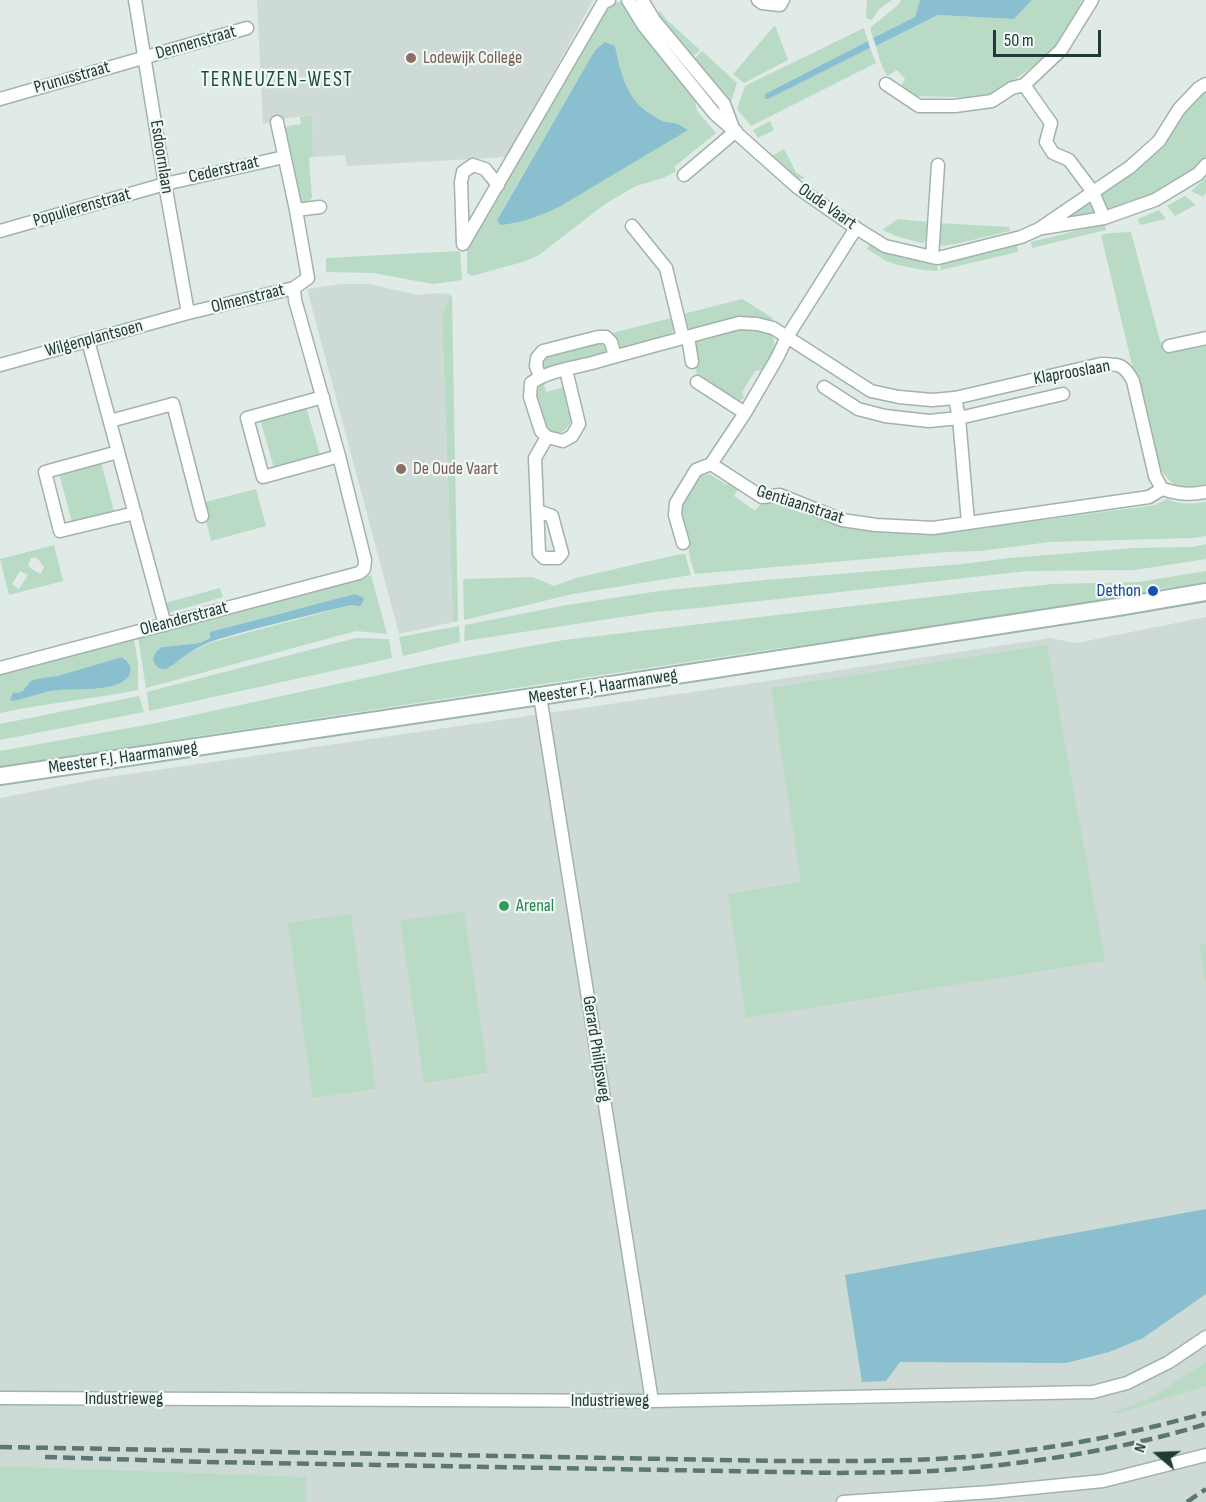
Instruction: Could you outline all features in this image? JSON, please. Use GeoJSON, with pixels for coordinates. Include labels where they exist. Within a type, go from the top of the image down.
{"type":"FeatureCollection","features":[{"type":"Feature","properties":{"kind":"main road","name":"Meester F.J. Haarmanweg"},"geometry":{"type":"LineString","coordinates":[[0,776],[540,696],[1206,592]]}},
{"type":"Feature","properties":{"kind":"street","name":"Esdoornlaan"},"geometry":{"type":"LineString","coordinates":[[135,0],[189,313]]}},
{"type":"Feature","properties":{"kind":"street"},"geometry":{"type":"LineString","coordinates":[[498,184],[485,169],[473,165],[463,172],[461,182],[463,244],[475,224],[603,3],[609,0]]}},
{"type":"Feature","properties":{"kind":"street","name":"Oude Vaart"},"geometry":{"type":"LineString","coordinates":[[628,0],[644,26],[714,113],[796,187],[885,246],[938,258],[1021,237],[1039,229],[1131,168],[1159,141],[1179,109],[1199,88],[1206,84]]}},
{"type":"Feature","properties":{"kind":"street","name":"Oude Vaart"},"geometry":{"type":"LineString","coordinates":[[642,0],[654,20],[724,104],[735,130]]}},
{"type":"Feature","properties":{"kind":"street"},"geometry":{"type":"LineString","coordinates":[[758,0],[762,3],[780,5],[783,0]]}},
{"type":"Feature","properties":{"kind":"street"},"geometry":{"type":"LineString","coordinates":[[886,84],[919,106],[956,106],[992,101],[1012,88],[1024,86],[1061,50],[1092,0]]}},
{"type":"Feature","properties":{"kind":"street","name":"Dennenstraat"},"geometry":{"type":"LineString","coordinates":[[144,57],[247,28]]}},
{"type":"Feature","properties":{"kind":"street","name":"Prunusstraat"},"geometry":{"type":"LineString","coordinates":[[0,99],[144,57]]}},
{"type":"Feature","properties":{"kind":"street"},"geometry":{"type":"LineString","coordinates":[[1024,86],[1051,123],[1046,142],[1053,153],[1069,160],[1093,192],[1104,218]]}},
{"type":"Feature","properties":{"kind":"street","name":"Olmenstraat"},"geometry":{"type":"LineString","coordinates":[[189,313],[294,288],[308,278],[277,122]]}},
{"type":"Feature","properties":{"kind":"street"},"geometry":{"type":"LineString","coordinates":[[684,175],[735,130]]}},
{"type":"Feature","properties":{"kind":"street","name":"Cederstraat"},"geometry":{"type":"LineString","coordinates":[[165,184],[284,157]]}},
{"type":"Feature","properties":{"kind":"street"},"geometry":{"type":"LineString","coordinates":[[932,257],[938,165]]}},
{"type":"Feature","properties":{"kind":"street","name":"Oude Vaart"},"geometry":{"type":"LineString","coordinates":[[1039,229],[1104,218],[1155,200],[1198,174],[1206,165]]}},
{"type":"Feature","properties":{"kind":"street","name":"Populierenstraat"},"geometry":{"type":"LineString","coordinates":[[0,231],[165,184]]}},
{"type":"Feature","properties":{"kind":"street"},"geometry":{"type":"LineString","coordinates":[[296,210],[320,207]]}},
{"type":"Feature","properties":{"kind":"street"},"geometry":{"type":"LineString","coordinates":[[632,226],[666,268],[692,362]]}},
{"type":"Feature","properties":{"kind":"street"},"geometry":{"type":"LineString","coordinates":[[682,543],[675,515],[676,503],[696,470],[711,464],[745,413],[787,337],[856,228]]}},
{"type":"Feature","properties":{"kind":"street"},"geometry":{"type":"LineString","coordinates":[[294,288],[339,456],[263,477],[248,418],[323,398]]}},
{"type":"Feature","properties":{"kind":"street","name":"Wilgenplantsoen"},"geometry":{"type":"LineString","coordinates":[[0,365],[189,313]]}},
{"type":"Feature","properties":{"kind":"street","name":"Klaprooslaan"},"geometry":{"type":"LineString","coordinates":[[540,377],[738,323],[758,324],[772,328],[871,392],[899,397],[932,400],[955,398],[1101,364],[1116,364],[1127,370],[1133,381],[1155,476],[1162,489]]}},
{"type":"Feature","properties":{"kind":"street"},"geometry":{"type":"LineString","coordinates":[[566,370],[579,424],[572,436],[563,441],[547,437],[542,430],[530,397],[531,383],[540,377],[537,357],[543,351],[598,337],[606,337],[611,342],[615,356]]}},
{"type":"Feature","properties":{"kind":"street"},"geometry":{"type":"LineString","coordinates":[[1169,346],[1206,338]]}},
{"type":"Feature","properties":{"kind":"street"},"geometry":{"type":"LineString","coordinates":[[88,341],[165,625]]}},
{"type":"Feature","properties":{"kind":"street"},"geometry":{"type":"LineString","coordinates":[[697,382],[745,413]]}},
{"type":"Feature","properties":{"kind":"street","name":"Klaprooslaan"},"geometry":{"type":"LineString","coordinates":[[824,387],[858,409],[885,416],[929,421],[959,418],[1064,394]]}},
{"type":"Feature","properties":{"kind":"street"},"geometry":{"type":"LineString","coordinates":[[955,398],[959,418],[968,522]]}},
{"type":"Feature","properties":{"kind":"street"},"geometry":{"type":"LineString","coordinates":[[110,421],[173,404],[202,516]]}},
{"type":"Feature","properties":{"kind":"street"},"geometry":{"type":"LineString","coordinates":[[538,511],[535,459],[547,437]]}},
{"type":"Feature","properties":{"kind":"street"},"geometry":{"type":"LineString","coordinates":[[118,452],[45,472],[60,531],[135,513]]}},
{"type":"Feature","properties":{"kind":"street","name":"Oleanderstraat"},"geometry":{"type":"LineString","coordinates":[[0,668],[359,573],[365,566],[365,560],[339,456]]}},
{"type":"Feature","properties":{"kind":"street","name":"Gentiaanstraat"},"geometry":{"type":"LineString","coordinates":[[711,464],[762,497],[780,495],[842,520],[876,525],[933,528],[1149,497],[1162,489]]}},
{"type":"Feature","properties":{"kind":"street"},"geometry":{"type":"LineString","coordinates":[[1162,489],[1178,494],[1206,492]]}},
{"type":"Feature","properties":{"kind":"street","name":"Gerard Philipsweg"},"geometry":{"type":"LineString","coordinates":[[540,696],[652,1401]]}},
{"type":"Feature","properties":{"kind":"street","name":"Industrieweg"},"geometry":{"type":"LineString","coordinates":[[0,1398],[652,1401],[1093,1392],[1127,1383],[1169,1362],[1206,1337]]}},
{"type":"Feature","properties":{"kind":"street"},"geometry":{"type":"LineString","coordinates":[[843,1502],[991,1492],[1103,1481],[1206,1455]]}},
{"type":"Feature","properties":{"kind":"shaded area","name":"Lodewijk College"},"geometry":{"type":"Polygon","coordinates":[[[257,0],[593,0],[507,157],[347,166],[345,155],[313,157],[312,115],[263,124],[257,0]]]}},
{"type":"Feature","properties":{"kind":"shaded area","name":"De Oude Vaart"},"geometry":{"type":"Polygon","coordinates":[[[342,284],[368,284],[418,295],[450,294],[442,315],[453,622],[399,634],[307,289],[342,284]]]}},
{"type":"Feature","properties":{"kind":"shaded area"},"geometry":{"type":"Polygon","coordinates":[[[1206,617],[1206,1502],[0,1502],[0,798],[102,778],[1050,638],[1076,643],[1206,617]]]}},
{"type":"Feature","properties":{"kind":"green space"},"geometry":{"type":"Polygon","coordinates":[[[867,0],[892,0],[878,10],[872,20],[866,18],[867,0]]]}},
{"type":"Feature","properties":{"kind":"green space"},"geometry":{"type":"Polygon","coordinates":[[[901,0],[920,0],[915,17],[873,38],[870,28],[901,0]]]}},
{"type":"Feature","properties":{"kind":"green space"},"geometry":{"type":"Polygon","coordinates":[[[1032,0],[1082,0],[1059,47],[986,98],[915,96],[900,88],[905,79],[897,70],[887,76],[880,61],[876,46],[938,15],[1014,19],[1032,0]]]}},
{"type":"Feature","properties":{"kind":"green space"},"geometry":{"type":"Polygon","coordinates":[[[613,2],[624,2],[636,24],[695,101],[697,111],[716,133],[674,167],[676,171],[663,178],[636,186],[605,204],[539,255],[526,261],[472,276],[467,273],[467,246],[606,6],[613,2]],[[605,42],[595,50],[497,219],[500,224],[688,130],[679,124],[662,121],[637,103],[623,77],[615,46],[605,42]]]}},
{"type":"Feature","properties":{"kind":"green space"},"geometry":{"type":"Polygon","coordinates":[[[660,11],[700,50],[689,60],[653,16],[660,11]]]}},
{"type":"Feature","properties":{"kind":"green space"},"geometry":{"type":"Polygon","coordinates":[[[775,25],[788,60],[744,83],[733,74],[775,25]]]}},
{"type":"Feature","properties":{"kind":"green space"},"geometry":{"type":"Polygon","coordinates":[[[864,28],[868,41],[765,94],[765,99],[870,48],[876,63],[751,126],[737,109],[745,86],[864,28]]]}},
{"type":"Feature","properties":{"kind":"green space"},"geometry":{"type":"Polygon","coordinates":[[[702,51],[737,83],[729,108],[691,62],[702,51]]]}},
{"type":"Feature","properties":{"kind":"green space"},"geometry":{"type":"Polygon","coordinates":[[[1206,84],[1206,165],[1155,200],[1039,229],[1131,167],[1206,84]]]}},
{"type":"Feature","properties":{"kind":"green space"},"geometry":{"type":"Polygon","coordinates":[[[312,115],[313,157],[309,157],[312,198],[301,202],[298,200],[285,129],[288,126],[301,124],[300,117],[312,115]]]}},
{"type":"Feature","properties":{"kind":"green space"},"geometry":{"type":"Polygon","coordinates":[[[770,121],[774,130],[758,138],[753,130],[770,121]]]}},
{"type":"Feature","properties":{"kind":"green space"},"geometry":{"type":"Polygon","coordinates":[[[784,149],[796,172],[805,178],[798,180],[770,157],[784,149]]]}},
{"type":"Feature","properties":{"kind":"green space"},"geometry":{"type":"Polygon","coordinates":[[[1206,178],[1206,193],[1203,197],[1191,191],[1206,178]]]}},
{"type":"Feature","properties":{"kind":"green space"},"geometry":{"type":"Polygon","coordinates":[[[1185,196],[1196,205],[1175,216],[1167,206],[1185,196]]]}},
{"type":"Feature","properties":{"kind":"green space"},"geometry":{"type":"Polygon","coordinates":[[[1159,210],[1166,219],[1140,225],[1138,219],[1159,210]]]}},
{"type":"Feature","properties":{"kind":"green space"},"geometry":{"type":"Polygon","coordinates":[[[898,219],[929,222],[928,239],[922,243],[882,230],[898,219]]]}},
{"type":"Feature","properties":{"kind":"green space"},"geometry":{"type":"Polygon","coordinates":[[[939,223],[1009,227],[1010,231],[942,246],[937,240],[939,223]]]}},
{"type":"Feature","properties":{"kind":"green space"},"geometry":{"type":"Polygon","coordinates":[[[1104,224],[1106,230],[1032,248],[1031,242],[1104,224]]]}},
{"type":"Feature","properties":{"kind":"green space"},"geometry":{"type":"Polygon","coordinates":[[[1131,232],[1160,341],[1166,347],[1167,353],[1206,346],[1206,488],[1180,487],[1171,482],[1161,470],[1133,369],[1101,235],[1131,232]]]}},
{"type":"Feature","properties":{"kind":"green space"},"geometry":{"type":"Polygon","coordinates":[[[870,243],[936,260],[938,271],[923,270],[886,261],[867,249],[870,243]]]}},
{"type":"Feature","properties":{"kind":"green space"},"geometry":{"type":"Polygon","coordinates":[[[1017,245],[1018,252],[941,270],[940,263],[1017,245]]]}},
{"type":"Feature","properties":{"kind":"green space"},"geometry":{"type":"Polygon","coordinates":[[[460,251],[462,280],[433,284],[373,273],[326,272],[326,258],[460,251]]]}},
{"type":"Feature","properties":{"kind":"green space"},"geometry":{"type":"Polygon","coordinates":[[[450,294],[452,297],[458,621],[453,622],[442,315],[450,294]]]}},
{"type":"Feature","properties":{"kind":"green space"},"geometry":{"type":"Polygon","coordinates":[[[742,299],[773,318],[770,322],[754,317],[737,318],[693,331],[685,324],[683,314],[742,299]]]}},
{"type":"Feature","properties":{"kind":"green space"},"geometry":{"type":"Polygon","coordinates":[[[671,318],[674,329],[670,335],[622,349],[615,343],[612,333],[671,318]]]}},
{"type":"Feature","properties":{"kind":"green space"},"geometry":{"type":"Polygon","coordinates":[[[743,329],[753,329],[771,335],[774,349],[762,370],[755,371],[742,392],[744,398],[737,403],[698,381],[691,342],[743,329]]]}},
{"type":"Feature","properties":{"kind":"green space"},"geometry":{"type":"Polygon","coordinates":[[[596,343],[603,345],[607,352],[550,368],[545,368],[541,363],[541,359],[549,355],[596,343]]]}},
{"type":"Feature","properties":{"kind":"green space"},"geometry":{"type":"Polygon","coordinates":[[[560,377],[564,379],[572,420],[565,430],[557,433],[548,431],[545,427],[536,390],[543,381],[546,392],[562,388],[560,377]]]}},
{"type":"Feature","properties":{"kind":"green space"},"geometry":{"type":"Polygon","coordinates":[[[306,406],[320,455],[274,468],[260,419],[306,406]]]}},
{"type":"Feature","properties":{"kind":"green space"},"geometry":{"type":"Polygon","coordinates":[[[101,462],[114,511],[72,522],[59,473],[101,462]]]}},
{"type":"Feature","properties":{"kind":"green space"},"geometry":{"type":"Polygon","coordinates":[[[709,474],[738,489],[734,496],[755,511],[765,502],[780,502],[841,526],[852,528],[938,534],[1155,505],[1167,499],[1186,504],[1206,502],[1206,536],[1050,542],[980,551],[695,574],[680,511],[683,500],[699,476],[709,474]]]}},
{"type":"Feature","properties":{"kind":"green space"},"geometry":{"type":"Polygon","coordinates":[[[256,489],[266,526],[211,541],[202,503],[256,489]]]}},
{"type":"Feature","properties":{"kind":"green space"},"geometry":{"type":"Polygon","coordinates":[[[1206,544],[1206,559],[1135,570],[1027,571],[655,612],[464,641],[465,625],[567,605],[659,591],[1010,558],[1133,548],[1193,547],[1206,544]]]}},
{"type":"Feature","properties":{"kind":"green space"},"geometry":{"type":"Polygon","coordinates":[[[54,545],[63,581],[9,595],[0,559],[54,545]],[[35,557],[31,558],[28,566],[41,574],[44,567],[35,557]],[[20,571],[12,584],[19,589],[28,575],[20,571]]]}},
{"type":"Feature","properties":{"kind":"green space"},"geometry":{"type":"Polygon","coordinates":[[[685,554],[691,575],[573,594],[464,620],[463,579],[532,577],[554,586],[576,578],[685,554]]]}},
{"type":"Feature","properties":{"kind":"green space"},"geometry":{"type":"Polygon","coordinates":[[[1206,571],[1206,585],[1175,591],[1174,587],[1151,590],[1151,595],[1049,612],[773,649],[0,768],[0,751],[157,723],[425,665],[564,640],[973,592],[1053,584],[1139,582],[1206,571]]]}},
{"type":"Feature","properties":{"kind":"green space"},"geometry":{"type":"Polygon","coordinates":[[[371,575],[387,634],[356,631],[146,688],[138,637],[371,575]],[[351,605],[288,611],[211,632],[210,638],[200,643],[162,647],[160,669],[171,667],[184,656],[209,643],[351,605]]]}},
{"type":"Feature","properties":{"kind":"green space"},"geometry":{"type":"Polygon","coordinates":[[[220,588],[223,597],[168,613],[165,603],[220,588]]]}},
{"type":"Feature","properties":{"kind":"green space"},"geometry":{"type":"Polygon","coordinates":[[[459,626],[460,642],[403,656],[399,637],[459,626]]]}},
{"type":"Feature","properties":{"kind":"green space"},"geometry":{"type":"Polygon","coordinates":[[[356,638],[389,639],[392,658],[149,711],[147,692],[356,638]]]}},
{"type":"Feature","properties":{"kind":"green space"},"geometry":{"type":"Polygon","coordinates":[[[134,639],[138,664],[138,690],[0,713],[0,675],[134,639]],[[123,657],[49,678],[22,692],[13,693],[10,699],[16,700],[56,690],[99,687],[126,680],[126,659],[123,657]]]}},
{"type":"Feature","properties":{"kind":"green space"},"geometry":{"type":"Polygon","coordinates":[[[1047,645],[1105,961],[746,1018],[728,894],[801,882],[771,688],[1047,645]]]}},
{"type":"Feature","properties":{"kind":"green space"},"geometry":{"type":"Polygon","coordinates":[[[139,696],[144,712],[0,740],[0,724],[139,696]]]}},
{"type":"Feature","properties":{"kind":"green space"},"geometry":{"type":"Polygon","coordinates":[[[464,911],[488,1073],[424,1083],[400,921],[464,911]]]}},
{"type":"Feature","properties":{"kind":"green space"},"geometry":{"type":"Polygon","coordinates":[[[351,914],[376,1089],[313,1098],[288,923],[351,914]]]}},
{"type":"Feature","properties":{"kind":"green space"},"geometry":{"type":"Polygon","coordinates":[[[1206,944],[1206,985],[1199,945],[1206,944]]]}},
{"type":"Feature","properties":{"kind":"green space"},"geometry":{"type":"Polygon","coordinates":[[[1206,1362],[1206,1386],[1119,1413],[1109,1413],[1149,1399],[1206,1362]]]}},
{"type":"Feature","properties":{"kind":"green space"},"geometry":{"type":"Polygon","coordinates":[[[0,1466],[306,1477],[306,1502],[0,1502],[0,1466]]]}},
{"type":"Feature","properties":{"kind":"water"},"geometry":{"type":"Polygon","coordinates":[[[920,0],[1032,0],[1014,19],[938,15],[876,46],[873,38],[915,17],[920,0]]]}},
{"type":"Feature","properties":{"kind":"water"},"geometry":{"type":"Polygon","coordinates":[[[868,41],[870,48],[765,99],[765,94],[868,41]]]}},
{"type":"Feature","properties":{"kind":"water"},"geometry":{"type":"Polygon","coordinates":[[[605,42],[615,46],[623,77],[637,103],[662,121],[678,124],[688,130],[559,207],[524,221],[500,225],[497,220],[595,50],[605,42]]]}},
{"type":"Feature","properties":{"kind":"water"},"geometry":{"type":"Polygon","coordinates":[[[355,594],[364,598],[360,606],[351,605],[338,608],[207,643],[166,669],[159,668],[154,662],[154,655],[162,647],[200,643],[210,638],[210,632],[355,594]]]}},
{"type":"Feature","properties":{"kind":"water"},"geometry":{"type":"Polygon","coordinates":[[[122,657],[129,664],[130,673],[119,684],[109,687],[53,691],[12,701],[10,699],[13,693],[22,692],[31,681],[122,657]]]}},
{"type":"Feature","properties":{"kind":"water"},"geometry":{"type":"Polygon","coordinates":[[[1206,1209],[1206,1294],[1143,1338],[1109,1352],[1066,1363],[900,1362],[886,1381],[862,1382],[845,1275],[1206,1209]]]}},
{"type":"Feature","properties":{"kind":"railway"},"geometry":{"type":"LineString","coordinates":[[0,1447],[780,1461],[903,1460],[977,1456],[1064,1445],[1149,1428],[1206,1413]]}},
{"type":"Feature","properties":{"kind":"railway"},"geometry":{"type":"LineString","coordinates":[[45,1457],[207,1462],[840,1473],[906,1472],[977,1467],[1077,1454],[1143,1441],[1206,1424]]}},
{"type":"Feature","properties":{"kind":"railway"},"geometry":{"type":"LineString","coordinates":[[1187,1502],[1206,1489]]}},
{"type":"Feature","properties":{"kind":"place","name":"Lodewijk College"},"geometry":{"type":"Point","coordinates":[411,58]}},
{"type":"Feature","properties":{"kind":"place","name":"De Oude Vaart"},"geometry":{"type":"Point","coordinates":[401,469]}},
{"type":"Feature","properties":{"kind":"place","name":"Dethon"},"geometry":{"type":"Point","coordinates":[1153,591]}},
{"type":"Feature","properties":{"kind":"place","name":"Arenal"},"geometry":{"type":"Point","coordinates":[504,906]}},
{"type":"Feature","properties":{"kind":"district","name":"TERNEUZEN-WEST"},"geometry":{"type":"Point","coordinates":[277,81]}}]}
